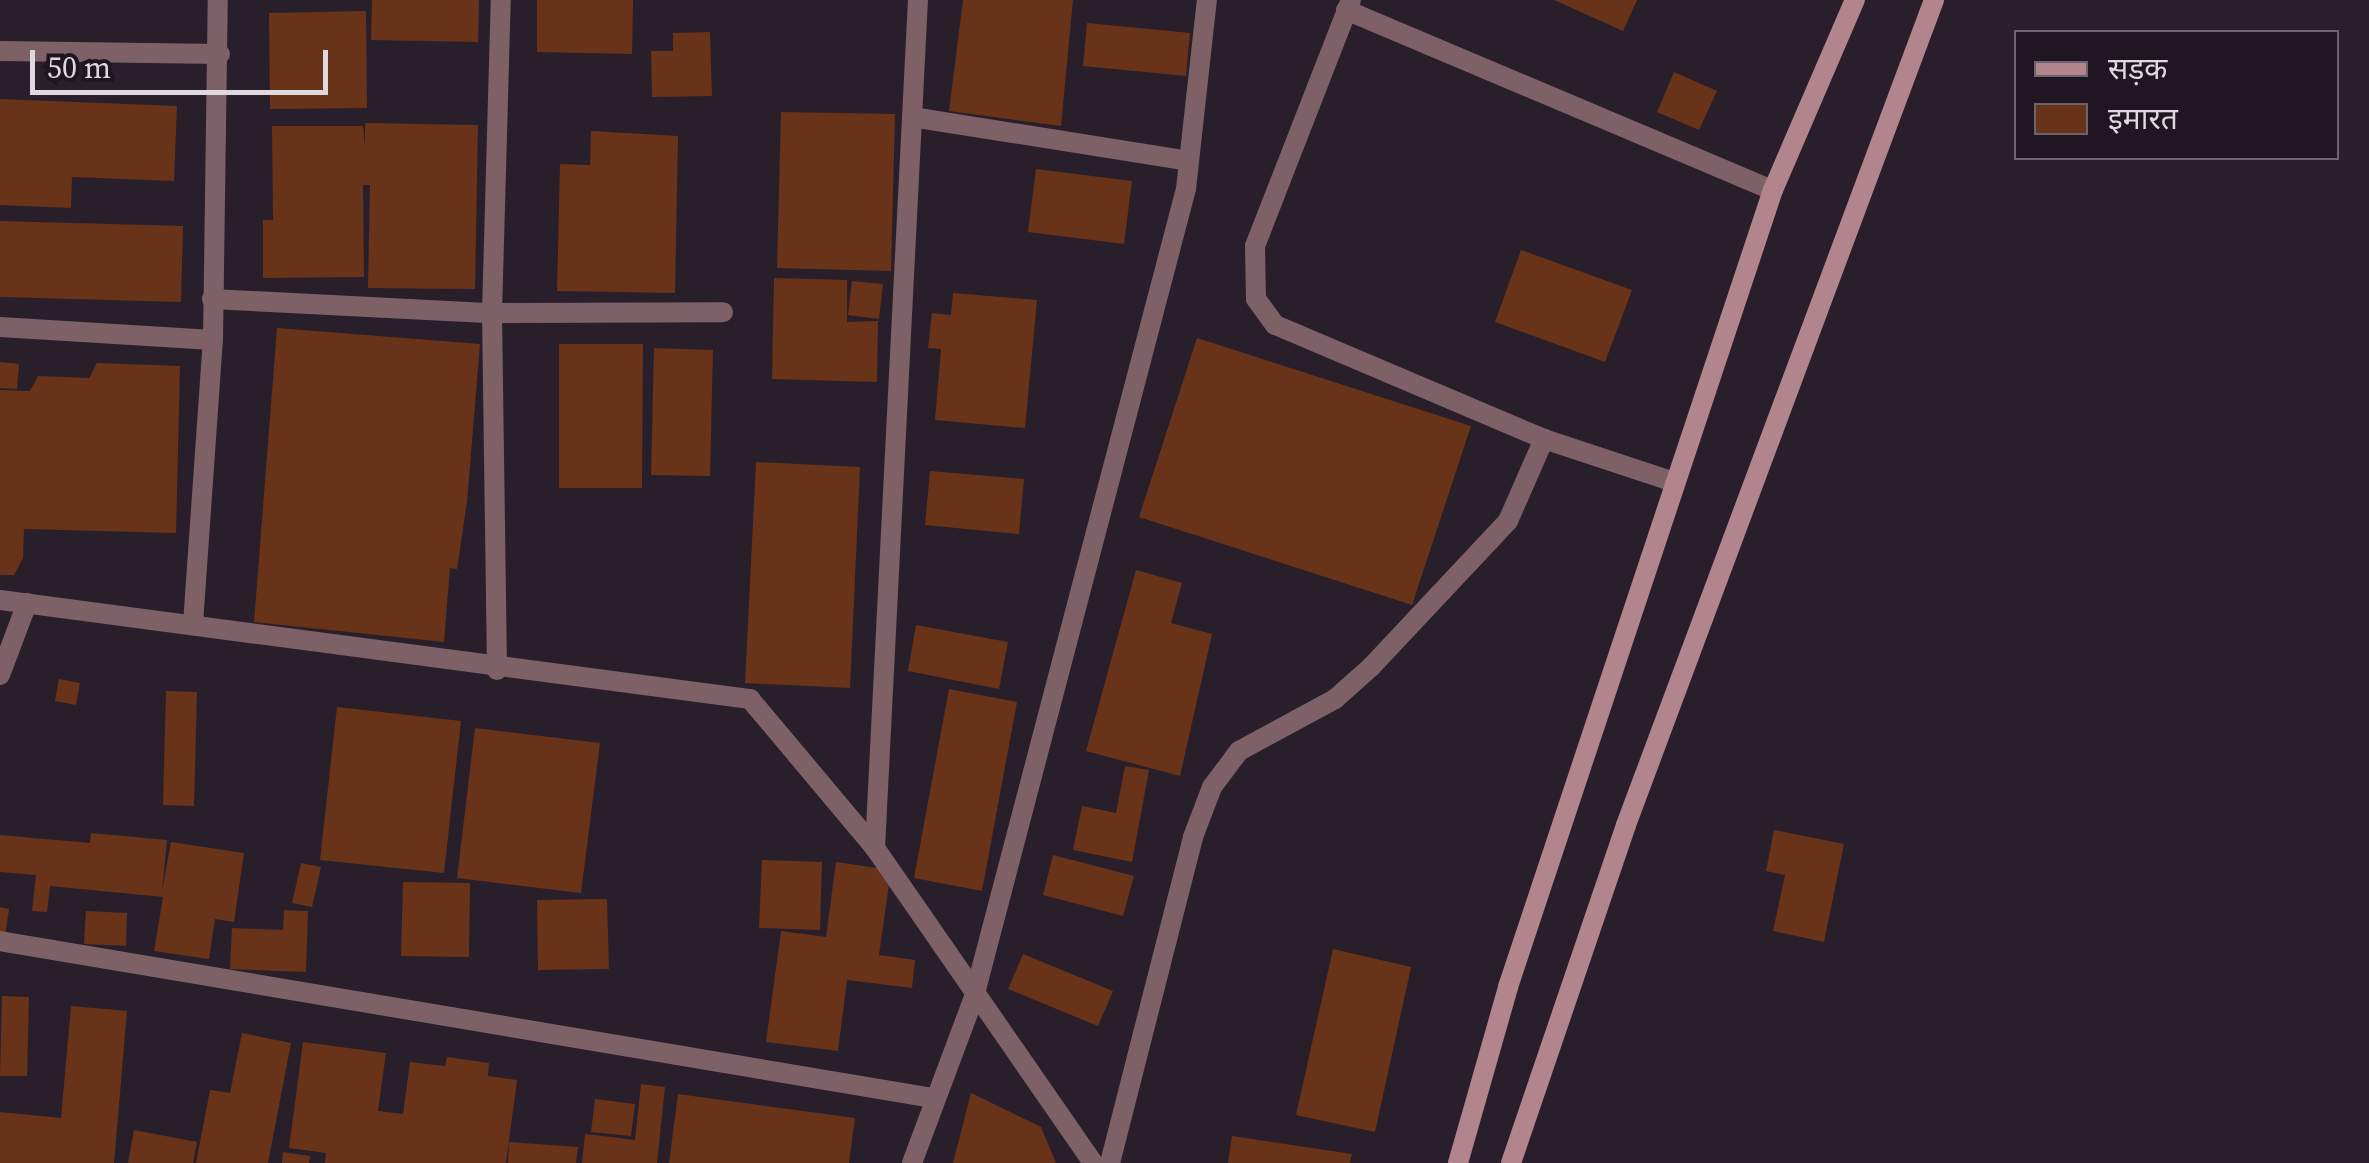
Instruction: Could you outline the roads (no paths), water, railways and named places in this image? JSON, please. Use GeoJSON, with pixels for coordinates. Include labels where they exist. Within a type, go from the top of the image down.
{"type":"FeatureCollection","features":[{"type":"Feature","properties":{"kind":"main road"},"geometry":{"type":"LineString","coordinates":[[1458,1163],[1508,987],[1773,190],[1855,0]]}},
{"type":"Feature","properties":{"kind":"main road"},"geometry":{"type":"LineString","coordinates":[[1511,1163],[1626,824],[1934,0]]}},
{"type":"Feature","properties":{"kind":"street"},"geometry":{"type":"LineString","coordinates":[[193,624],[212,340],[218,0]]}},
{"type":"Feature","properties":{"kind":"street"},"geometry":{"type":"LineString","coordinates":[[496,670],[492,313],[501,0]]}},
{"type":"Feature","properties":{"kind":"street"},"geometry":{"type":"LineString","coordinates":[[875,848],[918,0]]}},
{"type":"Feature","properties":{"kind":"street"},"geometry":{"type":"LineString","coordinates":[[912,1163],[932,1098],[974,997],[1189,162],[1206,0]]}},
{"type":"Feature","properties":{"kind":"street"},"geometry":{"type":"LineString","coordinates":[[1674,482],[1544,439],[1275,324],[1256,299],[1255,246],[1348,5],[1773,190]]}},
{"type":"Feature","properties":{"kind":"street"},"geometry":{"type":"LineString","coordinates":[[0,52],[220,54]]}},
{"type":"Feature","properties":{"kind":"street"},"geometry":{"type":"LineString","coordinates":[[912,117],[1189,162]]}},
{"type":"Feature","properties":{"kind":"street"},"geometry":{"type":"LineString","coordinates":[[212,299],[492,313],[723,312]]}},
{"type":"Feature","properties":{"kind":"street"},"geometry":{"type":"LineString","coordinates":[[0,326],[212,340]]}},
{"type":"Feature","properties":{"kind":"street"},"geometry":{"type":"LineString","coordinates":[[1110,1163],[1193,836],[1212,787],[1238,751],[1335,699],[1371,667],[1508,521],[1544,439]]}},
{"type":"Feature","properties":{"kind":"street"},"geometry":{"type":"LineString","coordinates":[[0,600],[193,624],[496,670],[750,699],[875,848],[974,997],[1092,1163]]}},
{"type":"Feature","properties":{"kind":"street"},"geometry":{"type":"LineString","coordinates":[[0,675],[27,603]]}},
{"type":"Feature","properties":{"kind":"street"},"geometry":{"type":"LineString","coordinates":[[0,941],[932,1098]]}}]}
